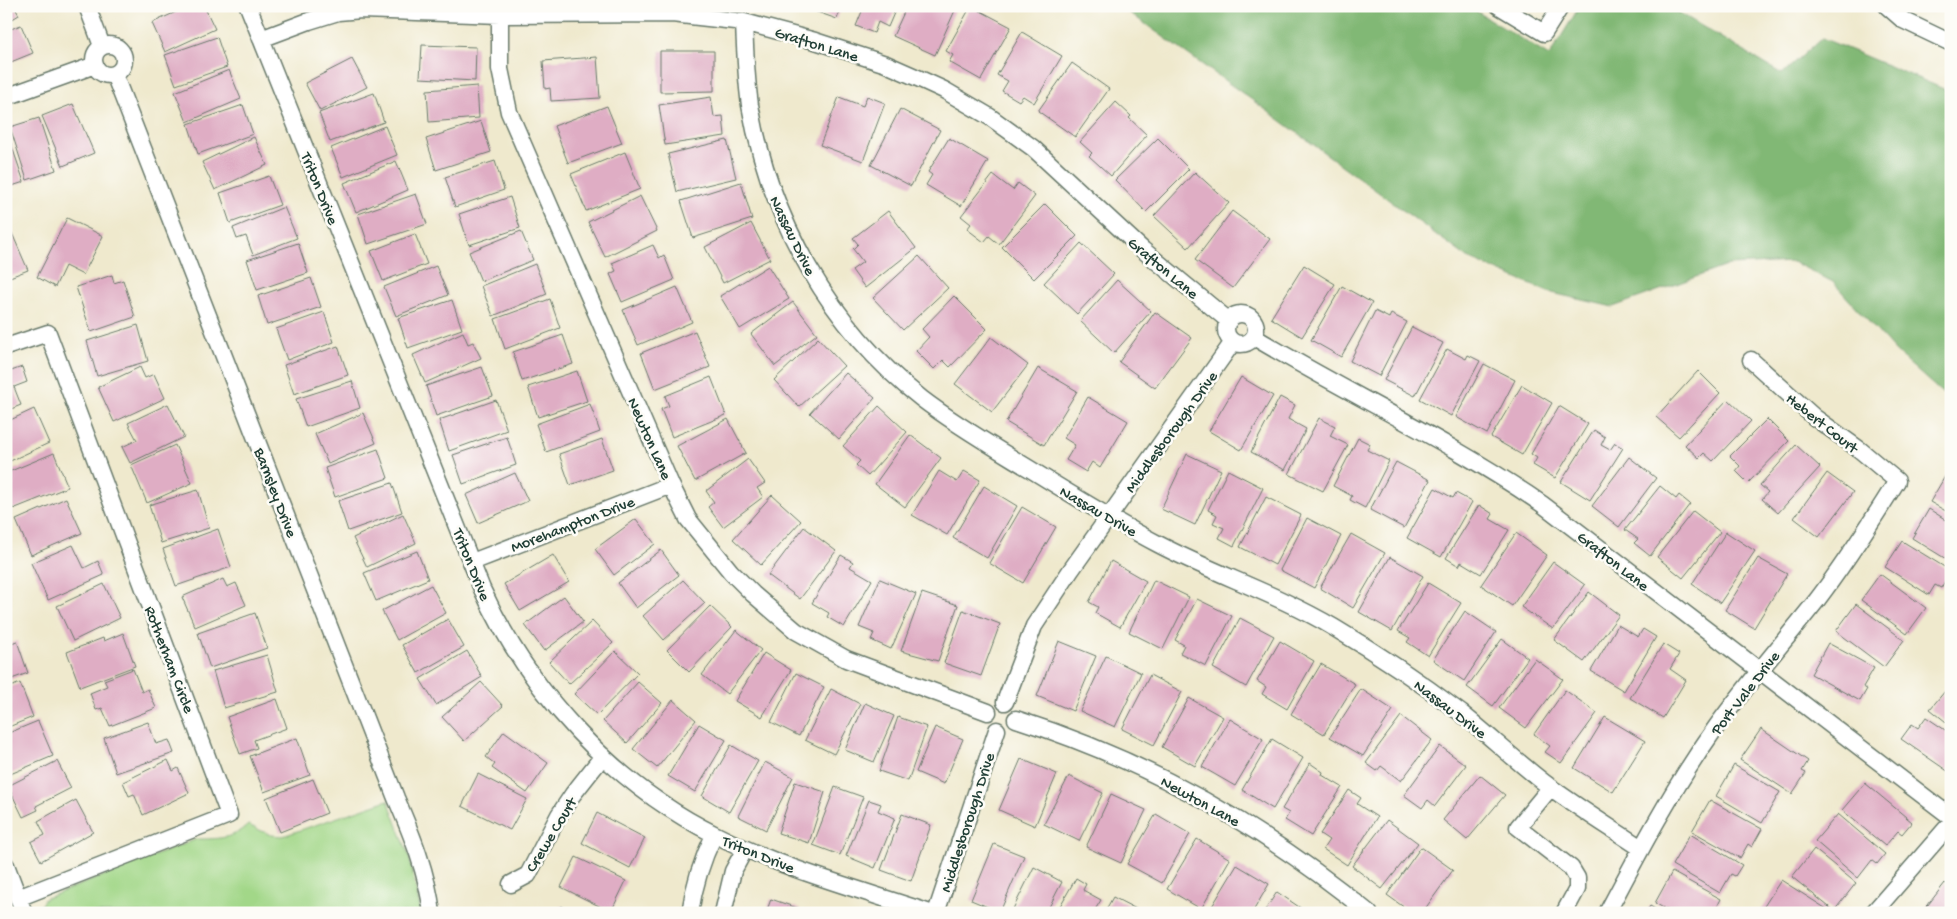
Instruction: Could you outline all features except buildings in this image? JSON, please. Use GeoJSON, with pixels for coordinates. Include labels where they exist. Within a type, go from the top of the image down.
{"type":"FeatureCollection","features":[{"type":"Feature","properties":{"kind":"street"},"geometry":{"type":"LineString","coordinates":[[87,6],[102,46]]}},
{"type":"Feature","properties":{"kind":"street","name":"Triton Drive"},"geometry":{"type":"LineString","coordinates":[[248,6],[492,611],[517,654],[556,706],[604,756],[653,798],[676,814],[714,835],[789,867],[930,913]]}},
{"type":"Feature","properties":{"kind":"street"},"geometry":{"type":"LineString","coordinates":[[1499,6],[1544,33],[1561,6]]}},
{"type":"Feature","properties":{"kind":"street"},"geometry":{"type":"LineString","coordinates":[[1887,6],[1902,20],[1951,43]]}},
{"type":"Feature","properties":{"kind":"street","name":"Grafton Lane"},"geometry":{"type":"LineString","coordinates":[[261,40],[338,12],[362,10],[500,15],[672,14],[744,22],[815,41],[886,64],[944,90],[982,112],[1033,148],[1143,250],[1229,320]]}},
{"type":"Feature","properties":{"kind":"street","name":"Newton Lane"},"geometry":{"type":"LineString","coordinates":[[500,15],[500,68],[509,112],[671,485],[688,519],[725,564],[753,594],[796,631],[846,659],[988,712]]}},
{"type":"Feature","properties":{"kind":"street","name":"Nassau Drive"},"geometry":{"type":"LineString","coordinates":[[744,22],[750,104],[763,160],[772,188],[794,241],[808,267],[840,315],[858,337],[899,379],[944,415],[1108,517],[1160,545],[1292,604],[1377,654],[1458,711],[1551,787],[1641,848]]}},
{"type":"Feature","properties":{"kind":"street"},"geometry":{"type":"LineString","coordinates":[[102,46],[116,47],[122,54],[123,63],[121,68],[114,74],[104,74],[95,65],[96,53],[102,46]]}},
{"type":"Feature","properties":{"kind":"street"},"geometry":{"type":"LineString","coordinates":[[6,97],[95,65]]}},
{"type":"Feature","properties":{"kind":"street","name":"Barnsley Drive"},"geometry":{"type":"LineString","coordinates":[[114,74],[412,835],[422,866],[432,913]]}},
{"type":"Feature","properties":{"kind":"street"},"geometry":{"type":"LineString","coordinates":[[1239,315],[1248,316],[1252,319],[1256,328],[1254,337],[1246,344],[1233,342],[1226,332],[1229,320],[1239,315]]}},
{"type":"Feature","properties":{"kind":"street","name":"Rotherham Circle"},"geometry":{"type":"LineString","coordinates":[[6,348],[48,333],[230,815],[21,905]]}},
{"type":"Feature","properties":{"kind":"street","name":"Grafton Lane"},"geometry":{"type":"LineString","coordinates":[[1254,337],[1314,373],[1465,455],[1512,483],[1571,526],[1649,588],[1951,817]]}},
{"type":"Feature","properties":{"kind":"street","name":"Middlesborough Drive"},"geometry":{"type":"LineString","coordinates":[[1004,702],[1034,626],[1108,517],[1233,342]]}},
{"type":"Feature","properties":{"kind":"street","name":"Hebert Court"},"geometry":{"type":"LineString","coordinates":[[1751,360],[1814,417],[1860,450],[1898,481]]}},
{"type":"Feature","properties":{"kind":"street","name":"Port Vale Drive"},"geometry":{"type":"LineString","coordinates":[[1607,913],[1641,848],[1692,761],[1759,671],[1818,598],[1898,481]]}},
{"type":"Feature","properties":{"kind":"street","name":"Morehampton Drive"},"geometry":{"type":"LineString","coordinates":[[472,562],[671,485]]}},
{"type":"Feature","properties":{"kind":"street"},"geometry":{"type":"LineString","coordinates":[[1004,702],[1009,703],[1016,710],[1016,720],[1011,728],[1002,731],[989,725],[988,712],[996,703],[1004,702]]}},
{"type":"Feature","properties":{"kind":"street","name":"Newton Lane"},"geometry":{"type":"LineString","coordinates":[[1016,720],[1065,735],[1181,787],[1289,853],[1368,913]]}},
{"type":"Feature","properties":{"kind":"street","name":"Middlesborough Drive"},"geometry":{"type":"LineString","coordinates":[[936,913],[997,730]]}},
{"type":"Feature","properties":{"kind":"street","name":"Crewe Court"},"geometry":{"type":"LineString","coordinates":[[511,884],[528,875],[559,815],[573,794],[604,756]]}},
{"type":"Feature","properties":{"kind":"street"},"geometry":{"type":"LineString","coordinates":[[1551,787],[1518,827],[1571,868],[1577,878],[1577,889],[1564,913]]}},
{"type":"Feature","properties":{"kind":"street"},"geometry":{"type":"LineString","coordinates":[[1873,913],[1951,823]]}},
{"type":"Feature","properties":{"kind":"street"},"geometry":{"type":"LineString","coordinates":[[690,913],[698,872],[714,835]]}},
{"type":"Feature","properties":{"kind":"street"},"geometry":{"type":"LineString","coordinates":[[723,913],[733,871],[745,849]]}},
{"type":"Feature","properties":{"kind":"street"},"geometry":{"type":"LineString","coordinates":[[6,865],[21,905]]}},
{"type":"Feature","properties":{"kind":"green space"},"geometry":{"type":"Polygon","coordinates":[[[1120,6],[1468,6],[1549,56],[1580,6],[1668,6],[1782,74],[1822,38],[1951,92],[1951,401],[1895,351],[1833,282],[1793,262],[1729,265],[1613,307],[1548,292],[1468,258],[1269,112],[1120,6]]]}},
{"type":"Feature","properties":{"kind":"green space"},"geometry":{"type":"Polygon","coordinates":[[[388,800],[409,856],[421,913],[37,913],[44,899],[197,839],[231,836],[248,825],[271,835],[283,836],[388,800]]]}}]}
